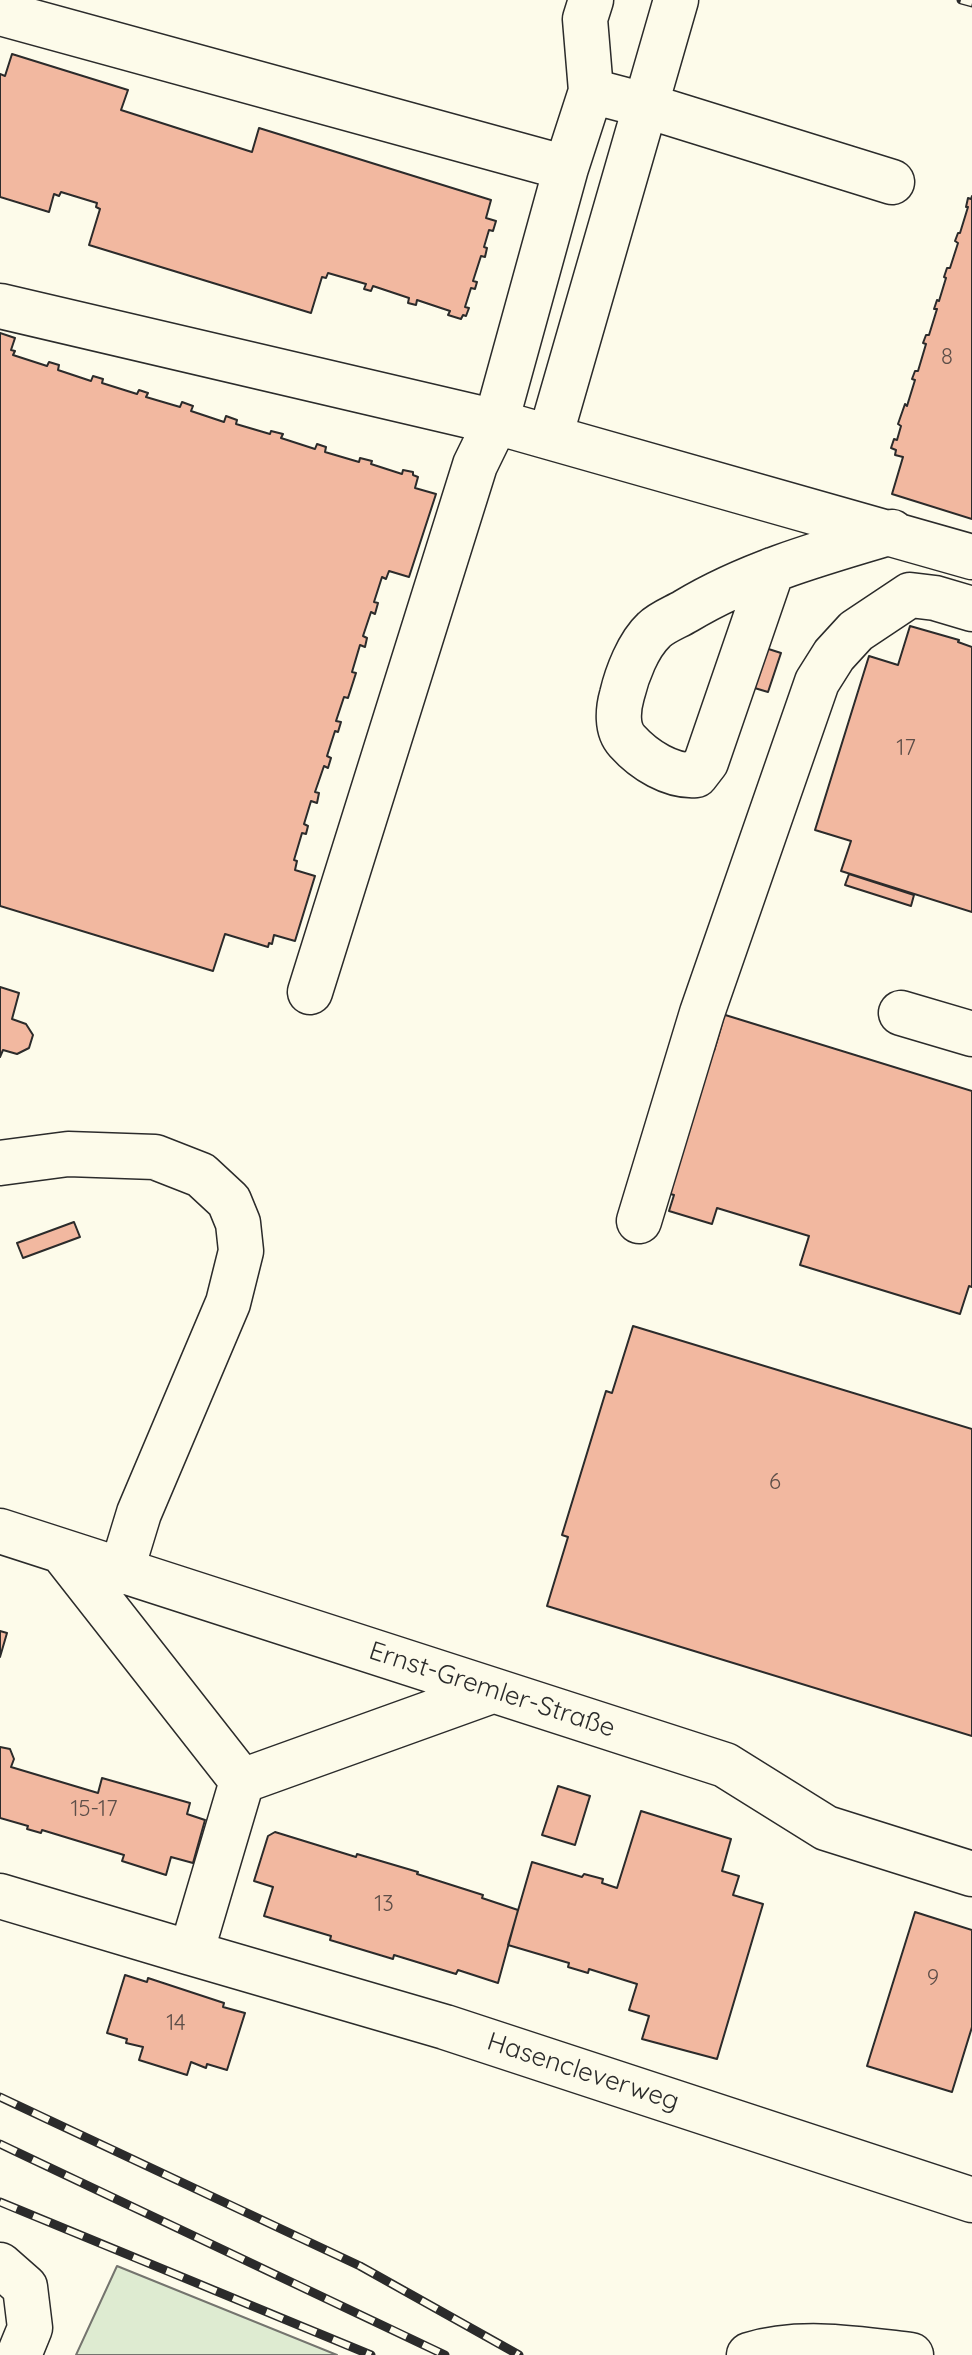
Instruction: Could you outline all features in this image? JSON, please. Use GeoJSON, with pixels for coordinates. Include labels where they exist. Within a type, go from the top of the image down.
{"type":"FeatureCollection","features":[{"type":"Feature","properties":{"kind":"street"},"geometry":{"type":"LineString","coordinates":[[310,992],[475,465],[496,422],[566,168],[591,91],[585,19],[591,0]]}},
{"type":"Feature","properties":{"kind":"street"},"geometry":{"type":"LineString","coordinates":[[550,437],[676,0]]}},
{"type":"Feature","properties":{"kind":"street"},"geometry":{"type":"LineString","coordinates":[[0,13],[566,168]]}},
{"type":"Feature","properties":{"kind":"street"},"geometry":{"type":"LineString","coordinates":[[591,91],[892,182]]}},
{"type":"Feature","properties":{"kind":"street"},"geometry":{"type":"LineString","coordinates":[[0,306],[496,422],[972,557]]}},
{"type":"Feature","properties":{"kind":"street"},"geometry":{"type":"LineString","coordinates":[[772,570],[706,762],[696,775],[680,776],[639,754],[623,737],[618,712],[628,669],[654,630],[704,600],[772,570],[892,532]]}},
{"type":"Feature","properties":{"kind":"street"},"geometry":{"type":"LineString","coordinates":[[639,1221],[702,1013],[817,682],[834,655],[856,631],[910,595],[935,598],[972,609]]}},
{"type":"Feature","properties":{"kind":"street"},"geometry":{"type":"LineString","coordinates":[[901,1013],[972,1034]]}},
{"type":"Feature","properties":{"kind":"street"},"geometry":{"type":"LineString","coordinates":[[0,1163],[68,1154],[155,1157],[201,1175],[229,1201],[238,1223],[241,1251],[228,1303],[139,1513],[121,1572]]}},
{"type":"Feature","properties":{"kind":"street","name":"Ernst-Gremler-Straße"},"geometry":{"type":"LineString","coordinates":[[0,1531],[725,1765],[826,1828],[972,1874]]}},
{"type":"Feature","properties":{"kind":"street"},"geometry":{"type":"LineString","coordinates":[[64,1554],[242,1781]]}},
{"type":"Feature","properties":{"kind":"street"},"geometry":{"type":"LineString","coordinates":[[242,1781],[492,1691]]}},
{"type":"Feature","properties":{"kind":"street"},"geometry":{"type":"LineString","coordinates":[[191,1953],[242,1781]]}},
{"type":"Feature","properties":{"kind":"street","name":"Hasencleverweg"},"geometry":{"type":"LineString","coordinates":[[0,1896],[445,2027],[972,2200]]}},
{"type":"Feature","properties":{"kind":"street"},"geometry":{"type":"LineString","coordinates":[[0,2265],[25,2287],[30,2328],[19,2355]]}},
{"type":"Feature","properties":{"kind":"street"},"geometry":{"type":"LineString","coordinates":[[749,2355],[769,2349],[806,2347],[911,2355]]}},
{"type":"Feature","properties":{"kind":"green space"},"geometry":{"type":"Polygon","coordinates":[[[117,2266],[337,2355],[76,2355],[117,2266]]]}},
{"type":"Feature","properties":{"kind":"building"},"geometry":{"type":"Polygon","coordinates":[[[12,54],[128,90],[121,110],[252,152],[259,128],[491,200],[486,218],[496,221],[493,231],[489,230],[484,247],[487,248],[485,257],[481,256],[473,281],[477,282],[475,289],[471,288],[465,307],[469,308],[466,316],[463,315],[461,319],[448,315],[450,311],[417,300],[416,305],[408,303],[409,298],[373,286],[371,291],[364,289],[366,284],[328,273],[326,278],[322,277],[311,313],[89,245],[100,209],[96,207],[97,203],[61,192],[59,196],[54,194],[49,212],[0,197],[0,74],[5,76],[12,54]]]}},
{"type":"Feature","properties":{"kind":"building"},"geometry":{"type":"Polygon","coordinates":[[[972,196],[972,519],[892,494],[903,457],[895,455],[896,450],[891,448],[894,439],[897,440],[901,426],[898,424],[905,404],[907,406],[915,380],[912,379],[918,371],[926,344],[923,343],[929,335],[944,277],[958,243],[955,241],[968,207],[968,198],[972,196]]]}},
{"type":"Feature","properties":{"kind":"building"},"geometry":{"type":"Polygon","coordinates":[[[0,333],[15,338],[11,350],[15,351],[13,355],[47,366],[49,362],[59,365],[58,370],[91,381],[93,376],[103,379],[102,383],[137,394],[139,390],[148,393],[146,397],[180,407],[182,402],[193,406],[191,411],[224,422],[226,416],[237,420],[236,424],[270,434],[271,431],[283,434],[281,438],[315,449],[317,444],[326,447],[325,452],[359,462],[360,458],[402,474],[403,470],[413,472],[418,477],[415,488],[436,494],[409,577],[389,571],[386,579],[382,577],[374,602],[378,603],[375,614],[371,612],[363,636],[367,638],[365,647],[360,645],[352,672],[356,673],[336,721],[341,722],[327,756],[331,758],[328,768],[324,766],[315,792],[319,793],[317,803],[311,801],[304,824],[308,826],[306,834],[302,833],[294,860],[297,861],[295,870],[315,876],[295,941],[274,935],[268,947],[225,934],[213,971],[0,906],[0,333]]]}},
{"type":"Feature","properties":{"kind":"building"},"geometry":{"type":"Polygon","coordinates":[[[910,626],[959,640],[972,647],[972,912],[841,871],[851,841],[815,830],[869,656],[898,665],[910,626]]]}},
{"type":"Feature","properties":{"kind":"building"},"geometry":{"type":"Polygon","coordinates":[[[753,644],[781,653],[768,692],[741,684],[753,644]]]}},
{"type":"Feature","properties":{"kind":"building"},"geometry":{"type":"Polygon","coordinates":[[[849,874],[914,895],[911,906],[845,885],[849,874]]]}},
{"type":"Feature","properties":{"kind":"building"},"geometry":{"type":"Polygon","coordinates":[[[0,987],[19,993],[12,1019],[26,1024],[33,1035],[29,1048],[17,1054],[3,1050],[0,1057],[0,987]]]}},
{"type":"Feature","properties":{"kind":"building"},"geometry":{"type":"Polygon","coordinates":[[[722,1014],[972,1091],[972,1287],[969,1286],[960,1314],[800,1265],[809,1236],[717,1208],[712,1224],[669,1211],[674,1195],[667,1193],[709,1050],[714,1051],[722,1014]]]}},
{"type":"Feature","properties":{"kind":"building"},"geometry":{"type":"Polygon","coordinates":[[[74,1222],[80,1237],[23,1258],[17,1243],[74,1222]]]}},
{"type":"Feature","properties":{"kind":"building"},"geometry":{"type":"Polygon","coordinates":[[[633,1326],[972,1429],[972,1736],[547,1606],[568,1537],[562,1535],[606,1391],[612,1393],[633,1326]]]}},
{"type":"Feature","properties":{"kind":"building"},"geometry":{"type":"Polygon","coordinates":[[[0,1631],[7,1633],[0,1657],[0,1631]]]}},
{"type":"Feature","properties":{"kind":"building"},"geometry":{"type":"Polygon","coordinates":[[[0,1747],[10,1749],[14,1759],[11,1767],[98,1793],[102,1778],[190,1803],[187,1814],[205,1820],[193,1863],[171,1857],[166,1875],[122,1861],[124,1855],[42,1830],[41,1833],[27,1829],[28,1826],[0,1818],[0,1747]]]}},
{"type":"Feature","properties":{"kind":"building"},"geometry":{"type":"Polygon","coordinates":[[[558,1786],[590,1796],[575,1845],[542,1835],[558,1786]]]}},
{"type":"Feature","properties":{"kind":"building"},"geometry":{"type":"Polygon","coordinates":[[[641,1811],[731,1839],[722,1871],[739,1876],[733,1895],[763,1904],[717,2059],[642,2039],[649,2016],[629,2010],[637,1984],[589,1969],[588,1973],[568,1967],[569,1963],[508,1945],[532,1862],[582,1877],[584,1874],[603,1879],[602,1883],[617,1888],[641,1811]]]}},
{"type":"Feature","properties":{"kind":"building"},"geometry":{"type":"Polygon","coordinates":[[[275,1832],[418,1872],[518,1910],[498,1983],[394,1955],[393,1959],[264,1916],[273,1887],[254,1881],[268,1836],[275,1832]]]}},
{"type":"Feature","properties":{"kind":"building"},"geometry":{"type":"Polygon","coordinates":[[[915,1912],[972,1930],[972,2027],[952,2092],[867,2066],[915,1912]]]}},
{"type":"Feature","properties":{"kind":"building"},"geometry":{"type":"Polygon","coordinates":[[[125,1975],[147,1982],[148,1978],[245,2013],[227,2070],[207,2064],[206,2068],[191,2062],[187,2075],[139,2060],[143,2047],[126,2043],[127,2039],[107,2033],[125,1975]]]}},
{"type":"Feature","properties":{"kind":"railway"},"geometry":{"type":"LineString","coordinates":[[961,0],[972,3]]}},
{"type":"Feature","properties":{"kind":"railway"},"geometry":{"type":"LineString","coordinates":[[0,2097],[360,2266],[519,2355]]}},
{"type":"Feature","properties":{"kind":"railway"},"geometry":{"type":"LineString","coordinates":[[0,2144],[445,2355]]}},
{"type":"Feature","properties":{"kind":"railway"},"geometry":{"type":"LineString","coordinates":[[0,2202],[371,2355]]}}]}
